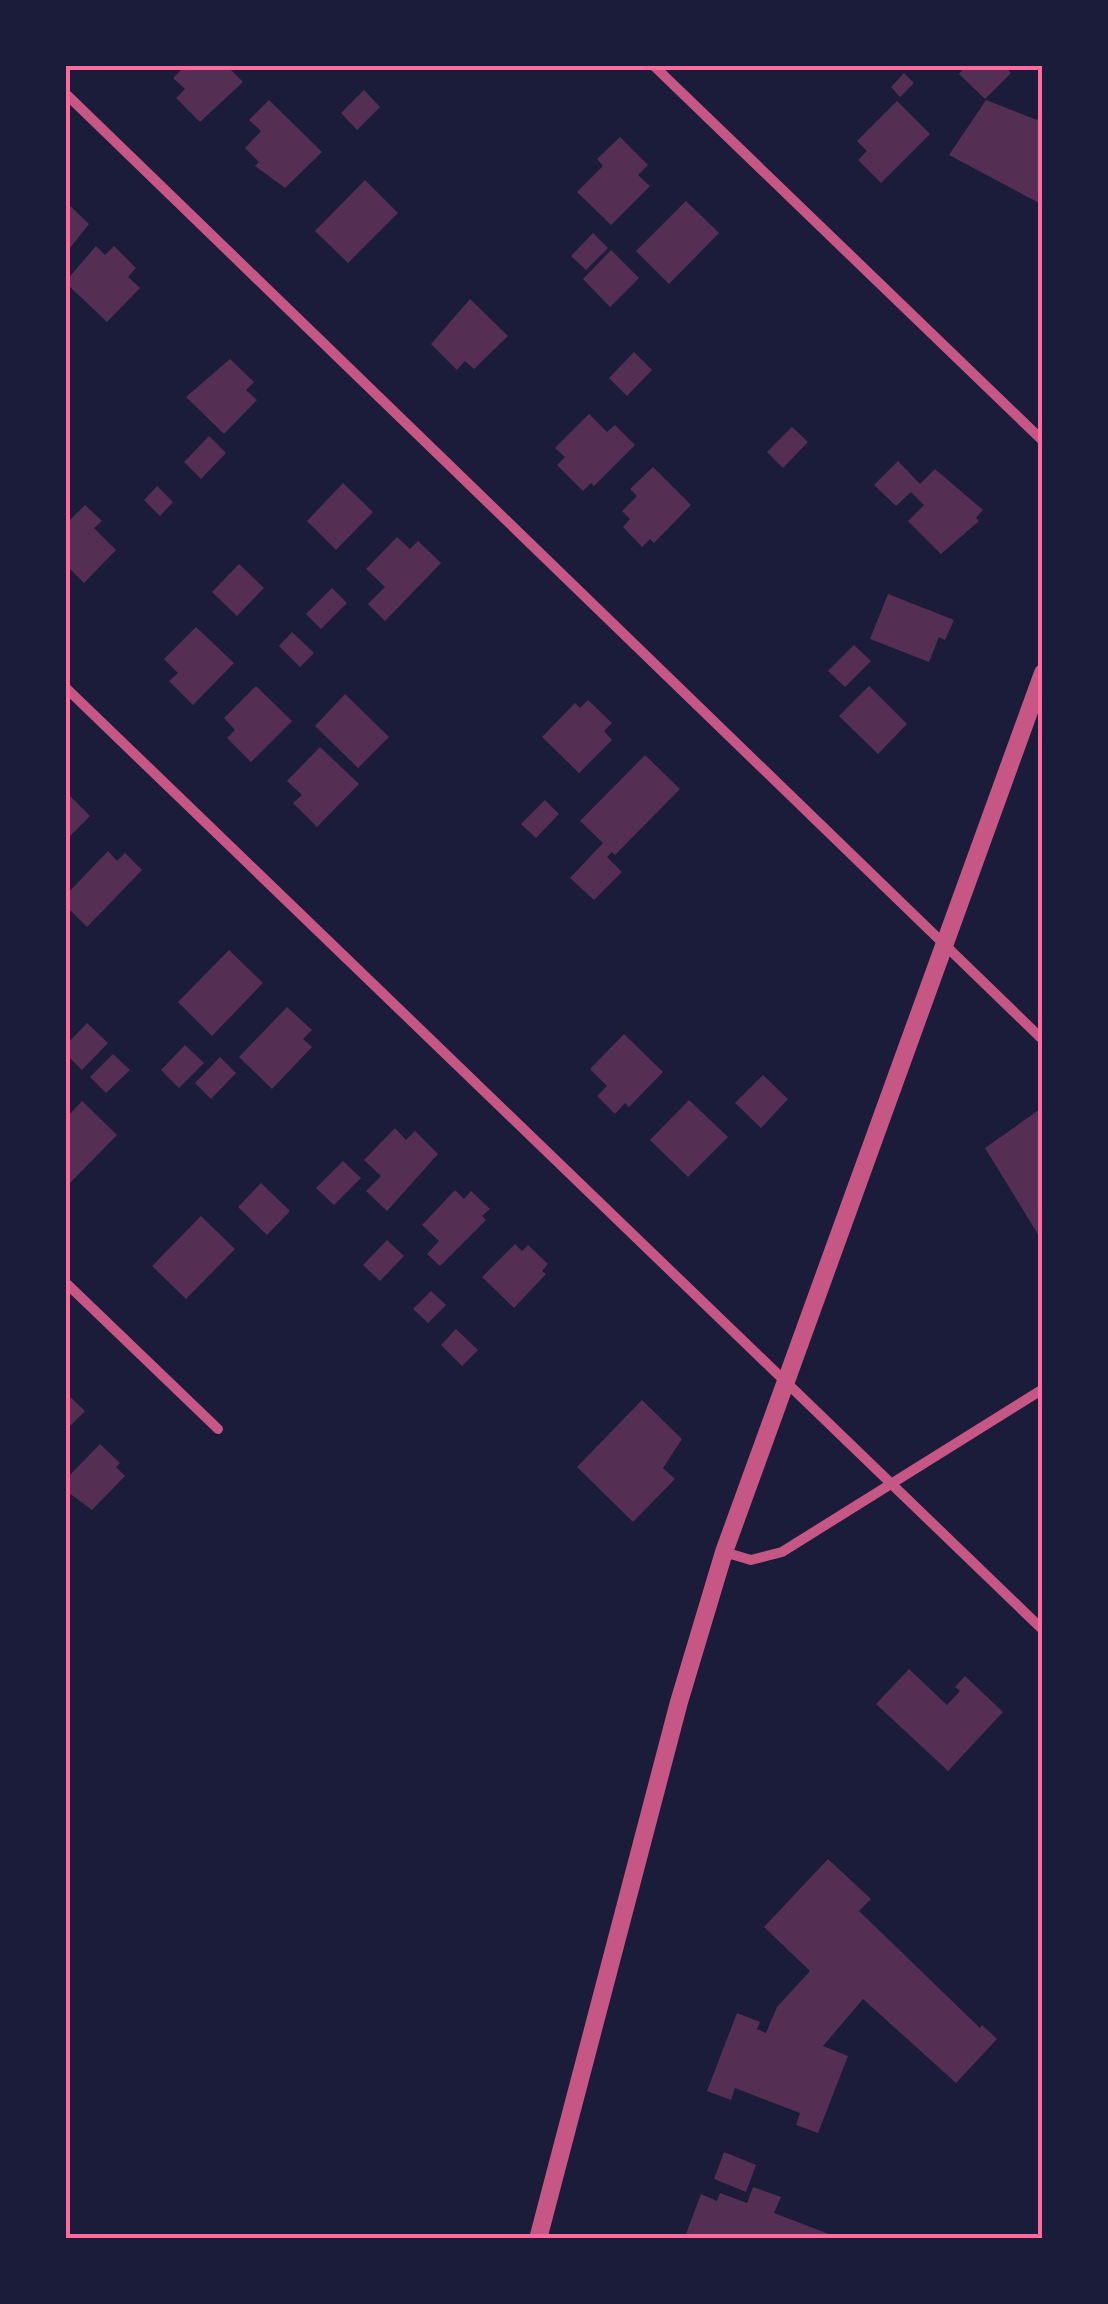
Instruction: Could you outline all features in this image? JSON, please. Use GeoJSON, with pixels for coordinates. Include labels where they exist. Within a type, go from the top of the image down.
{"type":"FeatureCollection","features":[{"type":"Feature","properties":{"kind":"street"},"geometry":{"type":"LineString","coordinates":[[653,65],[1043,441]]}},
{"type":"Feature","properties":{"kind":"street"},"geometry":{"type":"LineString","coordinates":[[65,93],[1043,1040]]}},
{"type":"Feature","properties":{"kind":"street"},"geometry":{"type":"LineString","coordinates":[[538,2239],[674,1721],[724,1552],[1043,673]]}},
{"type":"Feature","properties":{"kind":"street"},"geometry":{"type":"LineString","coordinates":[[65,686],[1043,1630]]}},
{"type":"Feature","properties":{"kind":"street"},"geometry":{"type":"LineString","coordinates":[[65,1282],[218,1430]]}},
{"type":"Feature","properties":{"kind":"street"},"geometry":{"type":"LineString","coordinates":[[724,1552],[751,1560],[771,1558],[1043,1389]]}},
{"type":"Feature","properties":{"kind":"building"},"geometry":{"type":"Polygon","coordinates":[[[186,65],[226,65],[243,82],[200,122],[176,98],[185,89],[173,78],[186,65]]]}},
{"type":"Feature","properties":{"kind":"building"},"geometry":{"type":"Polygon","coordinates":[[[967,65],[1004,65],[1011,73],[985,99],[959,74],[967,65]]]}},
{"type":"Feature","properties":{"kind":"building"},"geometry":{"type":"Polygon","coordinates":[[[904,73],[914,83],[900,97],[891,87],[904,73]]]}},
{"type":"Feature","properties":{"kind":"building"},"geometry":{"type":"Polygon","coordinates":[[[364,90],[380,107],[357,130],[341,113],[364,90]]]}},
{"type":"Feature","properties":{"kind":"building"},"geometry":{"type":"Polygon","coordinates":[[[269,100],[322,152],[285,188],[255,166],[259,162],[245,148],[261,131],[249,120],[269,100]]]}},
{"type":"Feature","properties":{"kind":"building"},"geometry":{"type":"Polygon","coordinates":[[[986,100],[1037,120],[1043,106],[1043,205],[949,155],[986,100]]]}},
{"type":"Feature","properties":{"kind":"building"},"geometry":{"type":"Polygon","coordinates":[[[897,101],[930,134],[881,183],[858,160],[867,151],[857,141],[897,101]]]}},
{"type":"Feature","properties":{"kind":"building"},"geometry":{"type":"Polygon","coordinates":[[[620,137],[648,165],[638,175],[650,186],[611,225],[577,192],[603,166],[597,159],[620,137]]]}},
{"type":"Feature","properties":{"kind":"building"},"geometry":{"type":"Polygon","coordinates":[[[365,180],[398,213],[348,263],[315,231],[365,180]]]}},
{"type":"Feature","properties":{"kind":"building"},"geometry":{"type":"Polygon","coordinates":[[[65,201],[89,224],[65,254],[65,201]]]}},
{"type":"Feature","properties":{"kind":"building"},"geometry":{"type":"Polygon","coordinates":[[[686,201],[719,233],[669,284],[636,251],[686,201]]]}},
{"type":"Feature","properties":{"kind":"building"},"geometry":{"type":"Polygon","coordinates":[[[593,233],[608,248],[586,270],[571,256],[593,233]]]}},
{"type":"Feature","properties":{"kind":"building"},"geometry":{"type":"Polygon","coordinates":[[[96,246],[105,255],[114,246],[136,268],[128,277],[140,288],[107,322],[65,282],[96,246]]]}},
{"type":"Feature","properties":{"kind":"building"},"geometry":{"type":"Polygon","coordinates":[[[611,250],[639,278],[610,307],[583,279],[611,250]]]}},
{"type":"Feature","properties":{"kind":"building"},"geometry":{"type":"Polygon","coordinates":[[[470,299],[508,336],[474,369],[465,361],[457,370],[431,344],[470,299]]]}},
{"type":"Feature","properties":{"kind":"building"},"geometry":{"type":"Polygon","coordinates":[[[634,352],[652,370],[627,396],[609,378],[634,352]]]}},
{"type":"Feature","properties":{"kind":"building"},"geometry":{"type":"Polygon","coordinates":[[[230,359],[254,382],[246,390],[257,400],[224,434],[186,397],[230,359]]]}},
{"type":"Feature","properties":{"kind":"building"},"geometry":{"type":"Polygon","coordinates":[[[589,414],[607,432],[615,425],[635,445],[594,486],[591,483],[583,491],[557,465],[565,457],[555,448],[589,414]]]}},
{"type":"Feature","properties":{"kind":"building"},"geometry":{"type":"Polygon","coordinates":[[[792,427],[808,442],[783,468],[767,452],[792,427]]]}},
{"type":"Feature","properties":{"kind":"building"},"geometry":{"type":"Polygon","coordinates":[[[209,436],[226,453],[201,479],[184,462],[209,436]]]}},
{"type":"Feature","properties":{"kind":"building"},"geometry":{"type":"Polygon","coordinates":[[[898,461],[920,484],[935,469],[983,510],[976,518],[979,521],[941,554],[908,521],[924,505],[911,492],[896,506],[874,485],[898,461]]]}},
{"type":"Feature","properties":{"kind":"building"},"geometry":{"type":"Polygon","coordinates":[[[653,467],[691,505],[654,543],[650,539],[642,547],[623,527],[630,519],[622,511],[637,496],[630,489],[653,467]]]}},
{"type":"Feature","properties":{"kind":"building"},"geometry":{"type":"Polygon","coordinates":[[[343,483],[373,512],[336,550],[307,521],[343,483]]]}},
{"type":"Feature","properties":{"kind":"building"},"geometry":{"type":"Polygon","coordinates":[[[157,486],[173,502],[160,516],[144,500],[157,486]]]}},
{"type":"Feature","properties":{"kind":"building"},"geometry":{"type":"Polygon","coordinates":[[[85,505],[102,521],[94,528],[116,550],[84,583],[70,569],[65,575],[65,525],[85,505]]]}},
{"type":"Feature","properties":{"kind":"building"},"geometry":{"type":"Polygon","coordinates":[[[397,537],[410,549],[418,541],[441,563],[385,621],[368,604],[385,587],[366,569],[397,537]]]}},
{"type":"Feature","properties":{"kind":"building"},"geometry":{"type":"Polygon","coordinates":[[[239,564],[264,588],[237,616],[212,592],[239,564]]]}},
{"type":"Feature","properties":{"kind":"building"},"geometry":{"type":"Polygon","coordinates":[[[332,588],[347,603],[321,629],[306,614],[332,588]]]}},
{"type":"Feature","properties":{"kind":"building"},"geometry":{"type":"Polygon","coordinates":[[[888,594],[954,620],[945,640],[939,637],[929,662],[870,639],[888,594]]]}},
{"type":"Feature","properties":{"kind":"building"},"geometry":{"type":"Polygon","coordinates":[[[196,627],[234,663],[193,705],[169,681],[178,673],[164,659],[196,627]]]}},
{"type":"Feature","properties":{"kind":"building"},"geometry":{"type":"Polygon","coordinates":[[[292,632],[314,653],[300,667],[279,646],[292,632]]]}},
{"type":"Feature","properties":{"kind":"building"},"geometry":{"type":"Polygon","coordinates":[[[854,645],[871,661],[845,687],[828,671],[854,645]]]}},
{"type":"Feature","properties":{"kind":"building"},"geometry":{"type":"Polygon","coordinates":[[[256,686],[292,721],[251,762],[227,738],[235,730],[224,718],[256,686]]]}},
{"type":"Feature","properties":{"kind":"building"},"geometry":{"type":"Polygon","coordinates":[[[869,686],[907,724],[878,754],[839,716],[869,686]]]}},
{"type":"Feature","properties":{"kind":"building"},"geometry":{"type":"Polygon","coordinates":[[[345,694],[389,737],[358,768],[315,726],[345,694]]]}},
{"type":"Feature","properties":{"kind":"building"},"geometry":{"type":"Polygon","coordinates":[[[588,700],[612,723],[604,731],[612,740],[579,773],[542,737],[575,703],[580,708],[588,700]]]}},
{"type":"Feature","properties":{"kind":"building"},"geometry":{"type":"Polygon","coordinates":[[[320,747],[359,784],[317,827],[293,803],[302,795],[287,781],[320,747]]]}},
{"type":"Feature","properties":{"kind":"building"},"geometry":{"type":"Polygon","coordinates":[[[645,755],[680,789],[615,855],[612,852],[607,857],[622,872],[594,900],[570,878],[603,843],[580,821],[645,755]]]}},
{"type":"Feature","properties":{"kind":"building"},"geometry":{"type":"Polygon","coordinates":[[[65,791],[90,816],[65,841],[65,791]]]}},
{"type":"Feature","properties":{"kind":"building"},"geometry":{"type":"Polygon","coordinates":[[[545,800],[559,814],[536,838],[521,824],[545,800]]]}},
{"type":"Feature","properties":{"kind":"building"},"geometry":{"type":"Polygon","coordinates":[[[108,851],[117,861],[125,853],[142,870],[87,927],[65,905],[65,896],[108,851]]]}},
{"type":"Feature","properties":{"kind":"building"},"geometry":{"type":"Polygon","coordinates":[[[229,950],[263,983],[212,1036],[178,1002],[229,950]]]}},
{"type":"Feature","properties":{"kind":"building"},"geometry":{"type":"Polygon","coordinates":[[[287,1007],[312,1030],[303,1039],[312,1047],[272,1089],[239,1057],[287,1007]]]}},
{"type":"Feature","properties":{"kind":"building"},"geometry":{"type":"Polygon","coordinates":[[[87,1023],[108,1043],[82,1070],[65,1053],[65,1046],[87,1023]]]}},
{"type":"Feature","properties":{"kind":"building"},"geometry":{"type":"Polygon","coordinates":[[[624,1034],[663,1072],[629,1107],[625,1103],[615,1114],[597,1096],[607,1086],[590,1069],[624,1034]]]}},
{"type":"Feature","properties":{"kind":"building"},"geometry":{"type":"Polygon","coordinates":[[[185,1045],[204,1063],[179,1088],[161,1070],[185,1045]]]}},
{"type":"Feature","properties":{"kind":"building"},"geometry":{"type":"Polygon","coordinates":[[[113,1054],[130,1070],[106,1093],[90,1077],[113,1054]]]}},
{"type":"Feature","properties":{"kind":"building"},"geometry":{"type":"Polygon","coordinates":[[[220,1057],[236,1073],[211,1099],[195,1083],[220,1057]]]}},
{"type":"Feature","properties":{"kind":"building"},"geometry":{"type":"Polygon","coordinates":[[[763,1075],[788,1099],[761,1128],[735,1103],[763,1075]]]}},
{"type":"Feature","properties":{"kind":"building"},"geometry":{"type":"Polygon","coordinates":[[[689,1100],[728,1137],[688,1177],[650,1140],[689,1100]]]}},
{"type":"Feature","properties":{"kind":"building"},"geometry":{"type":"Polygon","coordinates":[[[82,1101],[117,1135],[67,1186],[65,1119],[82,1101]]]}},
{"type":"Feature","properties":{"kind":"building"},"geometry":{"type":"Polygon","coordinates":[[[1043,1107],[1043,1234],[1039,1236],[985,1148],[1043,1107]]]}},
{"type":"Feature","properties":{"kind":"building"},"geometry":{"type":"Polygon","coordinates":[[[395,1128],[406,1140],[415,1131],[438,1154],[387,1211],[366,1191],[381,1176],[364,1160],[395,1128]]]}},
{"type":"Feature","properties":{"kind":"building"},"geometry":{"type":"Polygon","coordinates":[[[343,1161],[361,1178],[334,1205],[316,1188],[343,1161]]]}},
{"type":"Feature","properties":{"kind":"building"},"geometry":{"type":"Polygon","coordinates":[[[261,1183],[290,1211],[267,1235],[238,1207],[261,1183]]]}},
{"type":"Feature","properties":{"kind":"building"},"geometry":{"type":"Polygon","coordinates":[[[455,1190],[464,1199],[471,1191],[490,1209],[482,1216],[486,1220],[440,1266],[427,1254],[439,1241],[422,1225],[455,1190]]]}},
{"type":"Feature","properties":{"kind":"building"},"geometry":{"type":"Polygon","coordinates":[[[201,1216],[235,1249],[186,1299],[152,1266],[201,1216]]]}},
{"type":"Feature","properties":{"kind":"building"},"geometry":{"type":"Polygon","coordinates":[[[387,1240],[404,1256],[380,1281],[363,1265],[387,1240]]]}},
{"type":"Feature","properties":{"kind":"building"},"geometry":{"type":"Polygon","coordinates":[[[515,1244],[522,1251],[528,1245],[548,1264],[542,1271],[546,1274],[514,1308],[482,1277],[515,1244]]]}},
{"type":"Feature","properties":{"kind":"building"},"geometry":{"type":"Polygon","coordinates":[[[431,1291],[446,1305],[428,1323],[413,1309],[431,1291]]]}},
{"type":"Feature","properties":{"kind":"building"},"geometry":{"type":"Polygon","coordinates":[[[456,1329],[478,1350],[462,1366],[441,1345],[456,1329]]]}},
{"type":"Feature","properties":{"kind":"building"},"geometry":{"type":"Polygon","coordinates":[[[65,1392],[85,1411],[65,1431],[65,1392]]]}},
{"type":"Feature","properties":{"kind":"building"},"geometry":{"type":"Polygon","coordinates":[[[642,1400],[682,1439],[663,1468],[675,1479],[633,1522],[577,1467],[642,1400]]]}},
{"type":"Feature","properties":{"kind":"building"},"geometry":{"type":"Polygon","coordinates":[[[100,1444],[120,1463],[116,1467],[125,1476],[92,1510],[65,1490],[65,1480],[100,1444]]]}},
{"type":"Feature","properties":{"kind":"building"},"geometry":{"type":"Polygon","coordinates":[[[909,1669],[947,1705],[960,1691],[955,1687],[965,1676],[1003,1712],[948,1771],[876,1704],[909,1669]]]}},
{"type":"Feature","properties":{"kind":"building"},"geometry":{"type":"Polygon","coordinates":[[[828,1859],[871,1899],[859,1911],[980,2028],[982,2025],[997,2039],[956,2083],[863,1999],[823,2046],[848,2056],[818,2133],[796,2125],[800,2113],[735,2088],[731,2100],[707,2091],[737,2013],[760,2022],[757,2029],[766,2033],[777,2007],[810,1971],[764,1927],[828,1859]]]}},
{"type":"Feature","properties":{"kind":"building"},"geometry":{"type":"Polygon","coordinates":[[[724,2152],[756,2165],[746,2192],[714,2179],[724,2152]]]}},
{"type":"Feature","properties":{"kind":"building"},"geometry":{"type":"Polygon","coordinates":[[[753,2187],[781,2197],[774,2213],[842,2239],[684,2239],[701,2194],[717,2201],[720,2193],[747,2203],[753,2187]]]}}]}
